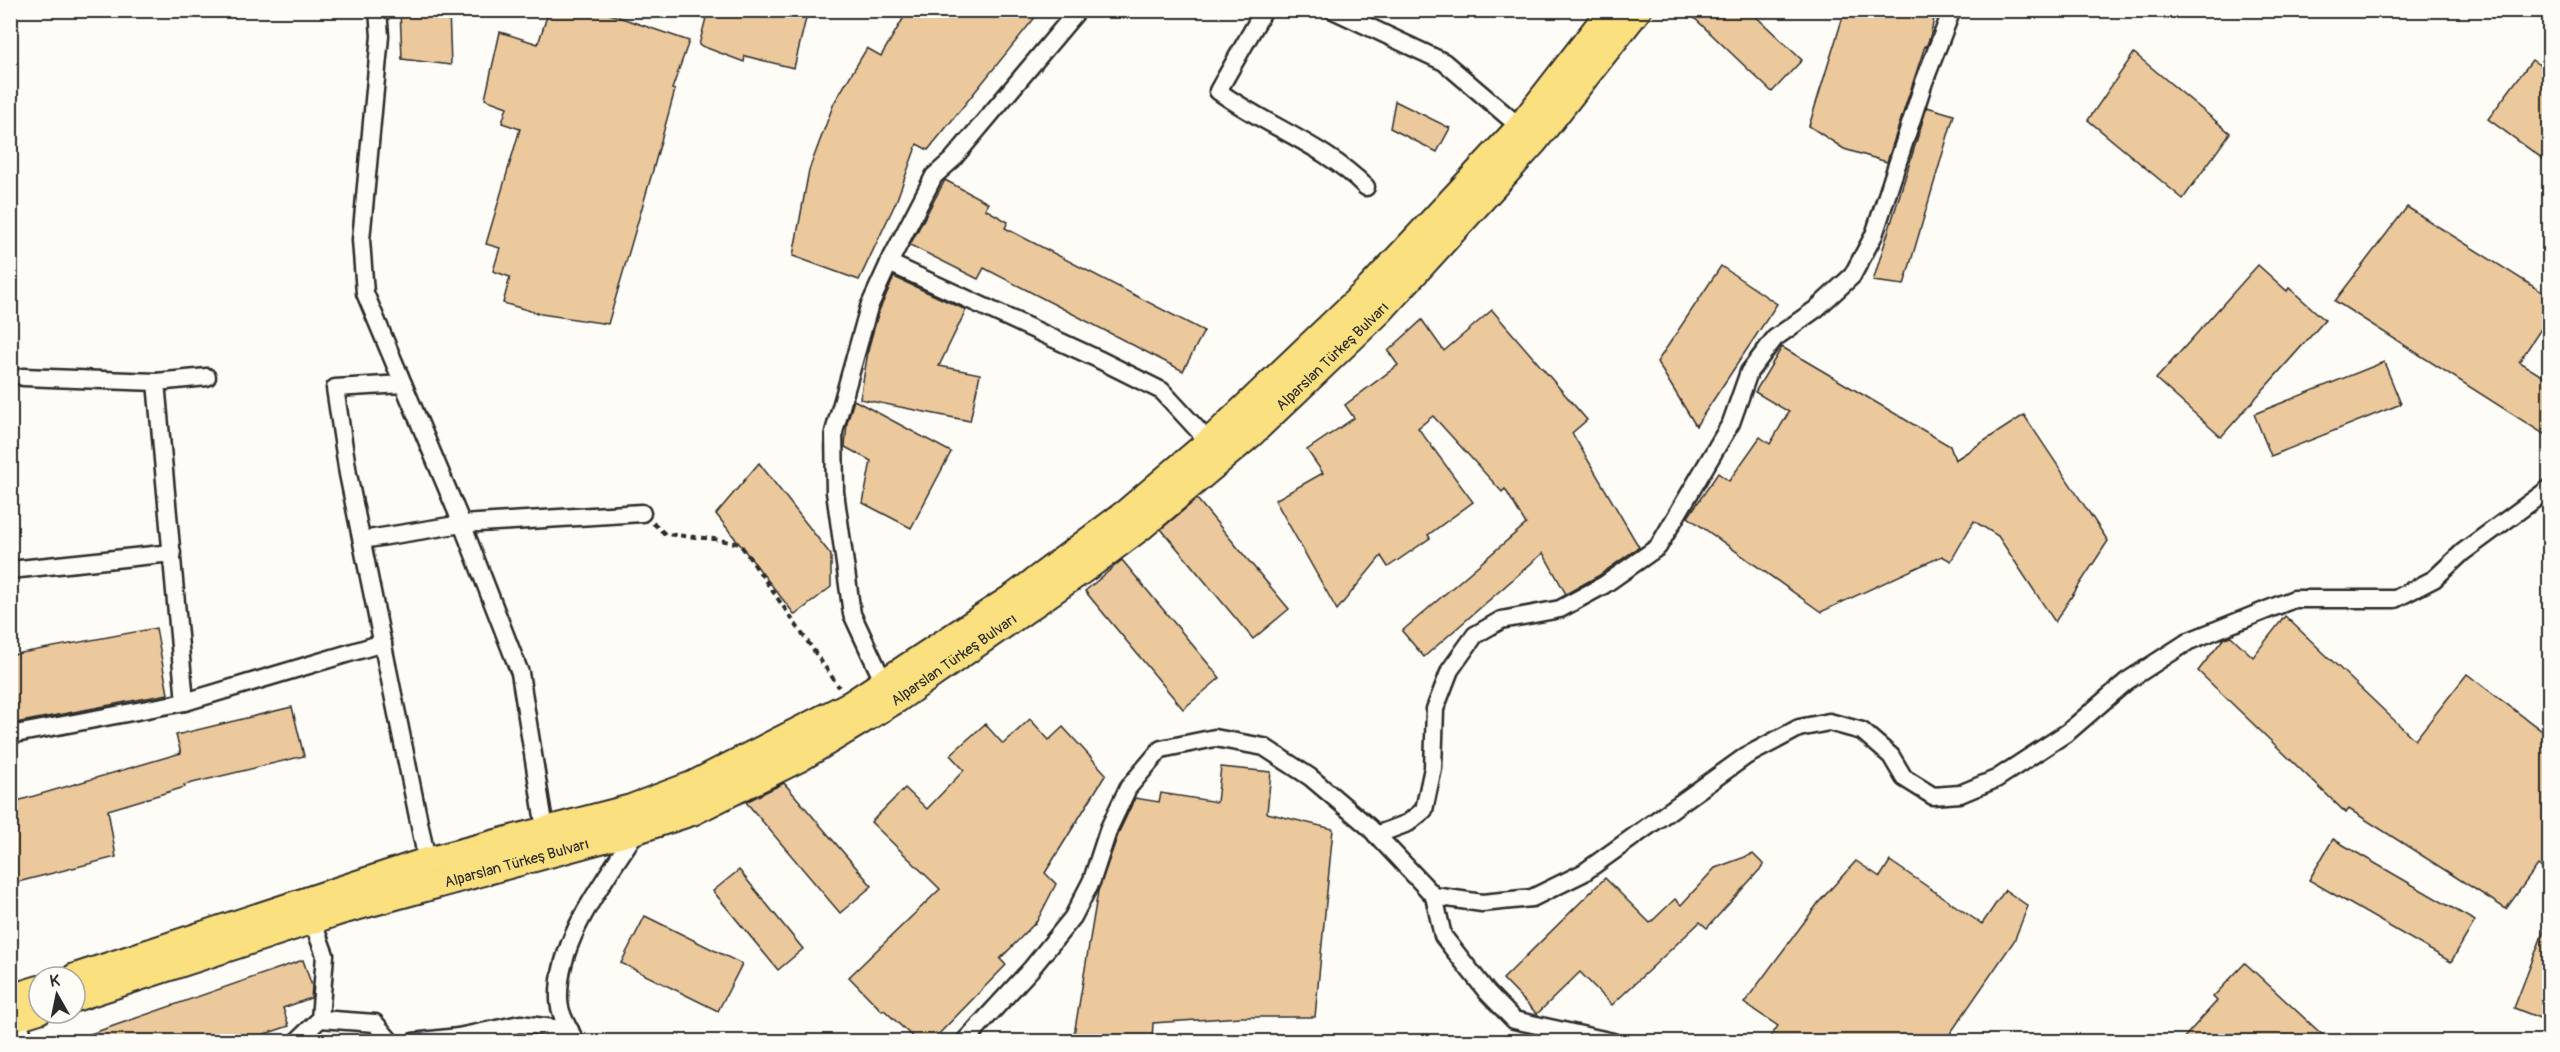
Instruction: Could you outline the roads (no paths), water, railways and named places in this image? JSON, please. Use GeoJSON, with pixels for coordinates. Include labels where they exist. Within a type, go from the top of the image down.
{"type":"FeatureCollection","features":[{"type":"Feature","properties":{"kind":"main road","name":"Alparslan Türkeş Bulvarı"},"geometry":{"type":"LineString","coordinates":[[87,973],[427,861],[631,808],[692,785],[851,705],[1016,595],[1127,512],[1209,442],[1370,288],[1520,127],[1611,10]]}},
{"type":"Feature","properties":{"kind":"main road","name":"Alparslan Türkeş Bulvarı"},"geometry":{"type":"LineString","coordinates":[[87,994],[312,920],[637,830],[692,812],[802,757],[896,700],[1090,566],[1141,527],[1251,434],[1381,310],[1534,142],[1638,10]]}},
{"type":"Feature","properties":{"kind":"street"},"geometry":{"type":"LineString","coordinates":[[378,10],[380,36],[361,240],[365,293],[462,524],[520,673],[545,830]]}},
{"type":"Feature","properties":{"kind":"street"},"geometry":{"type":"LineString","coordinates":[[884,683],[852,615],[836,492],[834,432],[869,307],[888,263],[934,176],[952,160],[1078,10]]}},
{"type":"Feature","properties":{"kind":"street"},"geometry":{"type":"LineString","coordinates":[[1264,10],[1218,91],[1236,104],[1297,137],[1347,168],[1366,187]]}},
{"type":"Feature","properties":{"kind":"street"},"geometry":{"type":"LineString","coordinates":[[1333,10],[1444,62],[1520,127]]}},
{"type":"Feature","properties":{"kind":"street"},"geometry":{"type":"LineString","coordinates":[[1376,835],[1408,823],[1424,810],[1433,768],[1435,709],[1450,670],[1475,635],[1501,620],[1560,609],[1604,585],[1658,547],[1731,423],[1749,372],[1775,338],[1816,309],[1852,276],[1874,235],[1924,82],[1952,10]]}},
{"type":"Feature","properties":{"kind":"street"},"geometry":{"type":"LineString","coordinates":[[888,263],[1098,358],[1162,391],[1209,442]]}},
{"type":"Feature","properties":{"kind":"street"},"geometry":{"type":"LineString","coordinates":[[23,377],[156,381],[207,378]]}},
{"type":"Feature","properties":{"kind":"street"},"geometry":{"type":"LineString","coordinates":[[156,381],[163,479],[185,702]]}},
{"type":"Feature","properties":{"kind":"street"},"geometry":{"type":"LineString","coordinates":[[403,384],[335,388],[348,474],[427,861]]}},
{"type":"Feature","properties":{"kind":"street"},"geometry":{"type":"LineString","coordinates":[[1434,896],[1482,903],[1532,898],[1584,873],[1746,756],[1799,728],[1829,722],[1862,731],[1891,756],[1904,778],[1933,796],[1960,794],[1996,779],[2068,732],[2127,681],[2189,641],[2294,599],[2395,599],[2434,579],[2463,552],[2550,488]]}},
{"type":"Feature","properties":{"kind":"street"},"geometry":{"type":"LineString","coordinates":[[362,540],[462,524],[642,513]]}},
{"type":"Feature","properties":{"kind":"street"},"geometry":{"type":"LineString","coordinates":[[10,570],[172,553]]}},
{"type":"Feature","properties":{"kind":"street"},"geometry":{"type":"LineString","coordinates":[[10,735],[185,702],[383,643]]}},
{"type":"Feature","properties":{"kind":"street"},"geometry":{"type":"LineString","coordinates":[[964,1041],[1031,969],[1073,916],[1092,880],[1109,828],[1128,788],[1161,749],[1215,738],[1264,747],[1310,777],[1376,835],[1434,896],[1443,936],[1487,992],[1514,1020],[1612,1041]]}},
{"type":"Feature","properties":{"kind":"street"},"geometry":{"type":"LineString","coordinates":[[573,1036],[559,1000],[564,962],[582,918],[637,830]]}},
{"type":"Feature","properties":{"kind":"street"},"geometry":{"type":"LineString","coordinates":[[296,1041],[320,1019],[325,955],[312,920]]}},
{"type":"Feature","properties":{"kind":"street"},"geometry":{"type":"LineString","coordinates":[[19,1011],[26,1041]]}},
{"type":"Feature","properties":{"kind":"street"},"geometry":{"type":"LineString","coordinates":[[320,1019],[375,1023],[392,1041]]}},
{"type":"Feature","properties":{"kind":"street"},"geometry":{"type":"LineString","coordinates":[[413,1041],[458,1037],[520,1024],[573,1036]]}}]}
